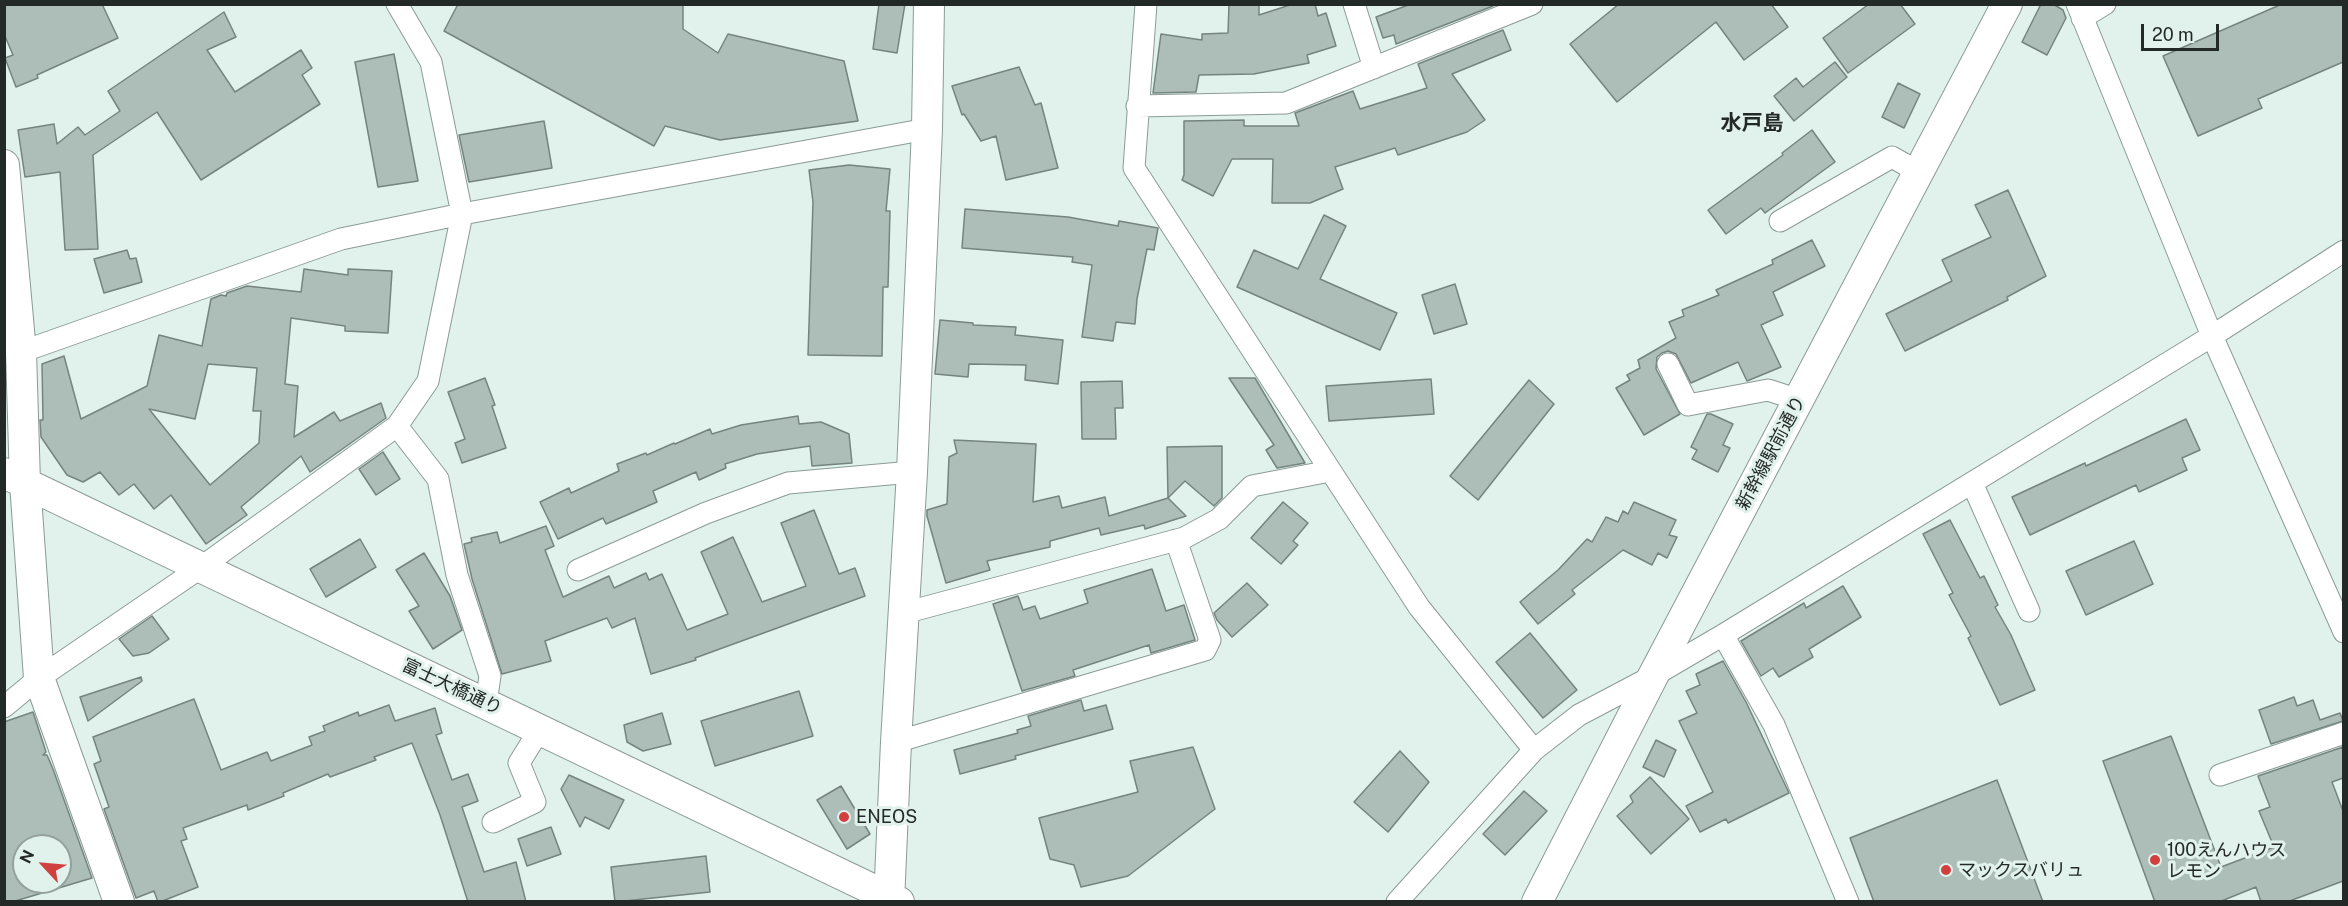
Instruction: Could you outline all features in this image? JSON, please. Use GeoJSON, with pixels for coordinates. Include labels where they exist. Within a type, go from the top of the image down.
{"type":"FeatureCollection","features":[{"type":"Feature","properties":{"kind":"street"},"geometry":{"type":"LineString","coordinates":[[4,706],[39,678],[200,568],[397,426],[428,381],[462,214],[431,62],[397,4]]}},
{"type":"Feature","properties":{"kind":"street"},"geometry":{"type":"LineString","coordinates":[[893,900],[896,742],[912,472],[927,129],[928,4]]}},
{"type":"Feature","properties":{"kind":"street"},"geometry":{"type":"LineString","coordinates":[[1146,4],[1134,168],[1419,607],[1534,750]]}},
{"type":"Feature","properties":{"kind":"street"},"geometry":{"type":"LineString","coordinates":[[1354,4],[1374,68]]}},
{"type":"Feature","properties":{"kind":"street"},"geometry":{"type":"LineString","coordinates":[[1137,106],[1286,103],[1532,4]]}},
{"type":"Feature","properties":{"kind":"street","name":"新幹線駅前通り"},"geometry":{"type":"LineString","coordinates":[[1537,902],[1653,675],[1920,173],[2007,4]]}},
{"type":"Feature","properties":{"kind":"street"},"geometry":{"type":"LineString","coordinates":[[2105,4],[2079,11],[2212,336],[2343,632]]}},
{"type":"Feature","properties":{"kind":"street"},"geometry":{"type":"LineString","coordinates":[[21,352],[341,239],[462,214],[927,129]]}},
{"type":"Feature","properties":{"kind":"street"},"geometry":{"type":"LineString","coordinates":[[1780,221],[1892,157],[1920,173]]}},
{"type":"Feature","properties":{"kind":"street"},"geometry":{"type":"LineString","coordinates":[[5,171],[21,352],[15,478],[39,678],[119,902]]}},
{"type":"Feature","properties":{"kind":"street"},"geometry":{"type":"LineString","coordinates":[[1397,902],[1534,750],[1579,715],[1723,635],[2212,336],[2343,251]]}},
{"type":"Feature","properties":{"kind":"street"},"geometry":{"type":"LineString","coordinates":[[1668,364],[1688,405],[1768,390],[1799,400]]}},
{"type":"Feature","properties":{"kind":"street"},"geometry":{"type":"LineString","coordinates":[[397,426],[438,479],[456,575],[490,676],[486,703]]}},
{"type":"Feature","properties":{"kind":"street"},"geometry":{"type":"LineString","coordinates":[[904,613],[1176,540],[1219,519],[1252,486],[1330,471]]}},
{"type":"Feature","properties":{"kind":"street"},"geometry":{"type":"LineString","coordinates":[[578,570],[706,513],[788,483],[912,472]]}},
{"type":"Feature","properties":{"kind":"street","name":"富士大橋通り"},"geometry":{"type":"LineString","coordinates":[[15,478],[893,900]]}},
{"type":"Feature","properties":{"kind":"street"},"geometry":{"type":"LineString","coordinates":[[1972,483],[2029,611]]}},
{"type":"Feature","properties":{"kind":"street"},"geometry":{"type":"LineString","coordinates":[[896,742],[1205,650],[1210,640],[1176,540]]}},
{"type":"Feature","properties":{"kind":"street"},"geometry":{"type":"LineString","coordinates":[[1723,635],[1774,725],[1848,902]]}},
{"type":"Feature","properties":{"kind":"street"},"geometry":{"type":"LineString","coordinates":[[493,822],[535,802],[519,763],[540,729]]}},
{"type":"Feature","properties":{"kind":"street"},"geometry":{"type":"LineString","coordinates":[[2220,775],[2343,733]]}},
{"type":"Feature","properties":{"kind":"building"},"geometry":{"type":"Polygon","coordinates":[[[4,4],[102,4],[118,38],[16,87],[5,58],[13,55],[4,34],[4,4]]]}},
{"type":"Feature","properties":{"kind":"building"},"geometry":{"type":"Polygon","coordinates":[[[458,4],[683,4],[683,29],[718,53],[728,34],[844,61],[858,121],[720,140],[665,126],[654,146],[444,31],[458,4]]]}},
{"type":"Feature","properties":{"kind":"building"},"geometry":{"type":"Polygon","coordinates":[[[879,4],[905,4],[897,53],[873,49],[879,4]]]}},
{"type":"Feature","properties":{"kind":"building"},"geometry":{"type":"Polygon","coordinates":[[[1229,4],[1259,4],[1259,15],[1293,4],[1315,4],[1318,16],[1326,13],[1336,46],[1307,55],[1309,63],[1254,74],[1199,75],[1196,92],[1153,93],[1161,34],[1202,40],[1202,34],[1228,33],[1229,4]]]}},
{"type":"Feature","properties":{"kind":"building"},"geometry":{"type":"Polygon","coordinates":[[[1411,4],[1492,4],[1493,6],[1396,44],[1394,35],[1383,38],[1376,17],[1411,4]]]}},
{"type":"Feature","properties":{"kind":"building"},"geometry":{"type":"Polygon","coordinates":[[[1619,4],[1771,4],[1788,27],[1744,60],[1716,22],[1617,102],[1570,44],[1619,4]]]}},
{"type":"Feature","properties":{"kind":"building"},"geometry":{"type":"Polygon","coordinates":[[[1869,4],[1900,4],[1915,24],[1848,73],[1823,38],[1869,4]]]}},
{"type":"Feature","properties":{"kind":"building"},"geometry":{"type":"Polygon","coordinates":[[[2041,4],[2053,4],[2063,10],[2066,18],[2047,55],[2022,42],[2041,4]]]}},
{"type":"Feature","properties":{"kind":"building"},"geometry":{"type":"Polygon","coordinates":[[[2282,4],[2343,4],[2343,62],[2258,99],[2262,108],[2198,136],[2163,56],[2282,4]]]}},
{"type":"Feature","properties":{"kind":"building"},"geometry":{"type":"Polygon","coordinates":[[[224,12],[236,37],[207,50],[235,92],[301,50],[312,68],[302,75],[320,104],[201,180],[157,112],[93,155],[98,249],[65,250],[60,172],[25,177],[18,130],[54,124],[57,144],[78,127],[85,135],[120,111],[108,91],[224,12]]]}},
{"type":"Feature","properties":{"kind":"building"},"geometry":{"type":"Polygon","coordinates":[[[1503,30],[1511,50],[1452,74],[1485,120],[1467,132],[1398,155],[1395,148],[1335,167],[1343,189],[1310,203],[1272,203],[1273,159],[1232,159],[1213,196],[1182,180],[1184,175],[1184,121],[1244,120],[1244,126],[1299,126],[1295,113],[1353,91],[1360,109],[1427,88],[1418,64],[1503,30]]]}},
{"type":"Feature","properties":{"kind":"building"},"geometry":{"type":"Polygon","coordinates":[[[394,54],[418,181],[378,187],[355,62],[394,54]]]}},
{"type":"Feature","properties":{"kind":"building"},"geometry":{"type":"Polygon","coordinates":[[[1835,62],[1847,77],[1794,121],[1774,96],[1796,78],[1803,87],[1835,62]]]}},
{"type":"Feature","properties":{"kind":"building"},"geometry":{"type":"Polygon","coordinates":[[[1019,67],[1035,105],[1041,103],[1058,168],[1006,180],[996,136],[981,141],[964,114],[962,115],[952,86],[1019,67]]]}},
{"type":"Feature","properties":{"kind":"building"},"geometry":{"type":"Polygon","coordinates":[[[1898,83],[1920,94],[1904,128],[1882,117],[1898,83]]]}},
{"type":"Feature","properties":{"kind":"building"},"geometry":{"type":"Polygon","coordinates":[[[544,121],[552,168],[469,182],[459,135],[544,121]]]}},
{"type":"Feature","properties":{"kind":"building"},"geometry":{"type":"Polygon","coordinates":[[[1812,130],[1835,162],[1765,213],[1761,208],[1726,234],[1708,210],[1783,155],[1782,153],[1812,130]]]}},
{"type":"Feature","properties":{"kind":"building"},"geometry":{"type":"Polygon","coordinates":[[[849,165],[890,169],[886,211],[890,211],[888,287],[883,287],[882,356],[808,355],[813,202],[809,170],[849,165]]]}},
{"type":"Feature","properties":{"kind":"building"},"geometry":{"type":"Polygon","coordinates":[[[2008,190],[2046,276],[2007,297],[2008,300],[1905,351],[1886,314],[1952,281],[1942,260],[1991,237],[1975,205],[2008,190]]]}},
{"type":"Feature","properties":{"kind":"building"},"geometry":{"type":"Polygon","coordinates":[[[965,209],[1068,217],[1118,226],[1119,221],[1158,228],[1154,250],[1147,249],[1137,299],[1135,324],[1116,322],[1113,341],[1082,337],[1092,265],[1072,262],[1073,257],[962,248],[965,209]]]}},
{"type":"Feature","properties":{"kind":"building"},"geometry":{"type":"Polygon","coordinates":[[[1324,215],[1346,226],[1320,279],[1397,313],[1380,350],[1237,287],[1254,250],[1298,269],[1324,215]]]}},
{"type":"Feature","properties":{"kind":"building"},"geometry":{"type":"Polygon","coordinates":[[[1812,240],[1825,266],[1773,292],[1783,315],[1761,325],[1781,367],[1747,381],[1738,362],[1691,383],[1676,354],[1668,351],[1662,353],[1657,357],[1656,369],[1680,414],[1644,435],[1616,388],[1630,380],[1627,375],[1640,368],[1638,360],[1676,338],[1669,322],[1684,316],[1682,310],[1719,295],[1716,290],[1773,264],[1772,260],[1812,240]]]}},
{"type":"Feature","properties":{"kind":"building"},"geometry":{"type":"Polygon","coordinates":[[[127,250],[130,259],[136,258],[142,282],[104,293],[94,259],[127,250]]]}},
{"type":"Feature","properties":{"kind":"building"},"geometry":{"type":"Polygon","coordinates":[[[304,269],[348,275],[348,269],[392,271],[388,333],[345,331],[345,326],[291,318],[285,384],[298,386],[294,437],[334,412],[340,421],[381,403],[386,418],[310,472],[301,456],[241,507],[247,515],[206,544],[171,495],[154,509],[134,484],[119,495],[100,472],[83,482],[67,475],[41,437],[42,364],[64,356],[81,419],[147,386],[159,335],[202,346],[211,299],[221,295],[226,296],[227,293],[247,286],[301,292],[304,269]],[[208,364],[195,419],[149,409],[210,485],[259,443],[261,411],[253,411],[257,368],[208,364]]]}},
{"type":"Feature","properties":{"kind":"building"},"geometry":{"type":"Polygon","coordinates":[[[1455,284],[1467,324],[1434,334],[1422,295],[1455,284]]]}},
{"type":"Feature","properties":{"kind":"building"},"geometry":{"type":"Polygon","coordinates":[[[940,320],[973,323],[973,325],[1016,327],[1015,335],[1063,340],[1058,384],[1025,380],[1026,365],[969,364],[968,377],[935,374],[940,320]]]}},
{"type":"Feature","properties":{"kind":"building"},"geometry":{"type":"Polygon","coordinates":[[[485,378],[495,405],[492,406],[506,448],[462,463],[455,443],[465,439],[448,392],[485,378]]]}},
{"type":"Feature","properties":{"kind":"building"},"geometry":{"type":"Polygon","coordinates":[[[1229,378],[1255,378],[1305,463],[1277,468],[1266,450],[1274,445],[1229,378]]]}},
{"type":"Feature","properties":{"kind":"building"},"geometry":{"type":"Polygon","coordinates":[[[1431,379],[1434,414],[1329,421],[1326,386],[1431,379]]]}},
{"type":"Feature","properties":{"kind":"building"},"geometry":{"type":"Polygon","coordinates":[[[1529,380],[1554,404],[1478,500],[1450,476],[1529,380]]]}},
{"type":"Feature","properties":{"kind":"building"},"geometry":{"type":"Polygon","coordinates":[[[1122,381],[1123,408],[1115,408],[1116,439],[1082,439],[1081,382],[1122,381]]]}},
{"type":"Feature","properties":{"kind":"building"},"geometry":{"type":"Polygon","coordinates":[[[1707,414],[1733,424],[1723,445],[1730,448],[1718,472],[1692,459],[1697,450],[1691,447],[1707,414]]]}},
{"type":"Feature","properties":{"kind":"building"},"geometry":{"type":"Polygon","coordinates":[[[798,416],[799,424],[821,422],[849,434],[852,463],[812,466],[810,446],[757,454],[725,464],[726,468],[699,480],[696,472],[653,491],[657,502],[606,524],[603,518],[558,539],[540,502],[569,488],[571,493],[619,471],[617,464],[646,453],[647,455],[710,429],[712,434],[741,425],[798,416]]]}},
{"type":"Feature","properties":{"kind":"building"},"geometry":{"type":"Polygon","coordinates":[[[2186,419],[2200,450],[2182,458],[2187,470],[2139,492],[2136,485],[2030,535],[2012,497],[2085,463],[2086,466],[2186,419]]]}},
{"type":"Feature","properties":{"kind":"building"},"geometry":{"type":"Polygon","coordinates":[[[954,440],[1036,444],[1033,502],[1059,496],[1062,508],[1105,497],[1109,516],[1168,498],[1186,516],[1145,529],[1144,525],[1101,535],[1099,528],[1050,541],[1050,547],[987,561],[990,570],[946,583],[927,510],[947,504],[949,457],[957,453],[954,440]]]}},
{"type":"Feature","properties":{"kind":"building"},"geometry":{"type":"Polygon","coordinates":[[[1222,446],[1222,498],[1214,506],[1185,481],[1168,498],[1167,447],[1222,446]]]}},
{"type":"Feature","properties":{"kind":"building"},"geometry":{"type":"Polygon","coordinates":[[[383,452],[400,479],[376,495],[359,469],[383,452]]]}},
{"type":"Feature","properties":{"kind":"building"},"geometry":{"type":"Polygon","coordinates":[[[1283,502],[1308,523],[1293,541],[1298,545],[1281,564],[1251,538],[1283,502]]]}},
{"type":"Feature","properties":{"kind":"building"},"geometry":{"type":"Polygon","coordinates":[[[1634,502],[1676,520],[1669,535],[1677,537],[1667,558],[1658,553],[1652,565],[1623,550],[1572,590],[1575,594],[1538,624],[1520,602],[1558,570],[1587,539],[1592,542],[1606,517],[1618,522],[1623,511],[1628,514],[1634,502]]]}},
{"type":"Feature","properties":{"kind":"building"},"geometry":{"type":"Polygon","coordinates":[[[814,510],[839,574],[855,568],[865,596],[695,658],[696,660],[651,674],[635,618],[612,628],[607,618],[545,641],[551,661],[502,674],[472,579],[464,544],[472,542],[471,538],[497,532],[500,543],[546,526],[554,546],[545,550],[563,597],[609,576],[614,588],[646,573],[649,580],[662,574],[687,630],[728,614],[701,552],[733,537],[762,602],[806,586],[781,523],[814,510]]]}},
{"type":"Feature","properties":{"kind":"building"},"geometry":{"type":"Polygon","coordinates":[[[1950,520],[1980,578],[1984,576],[1998,605],[1995,607],[2011,635],[2035,690],[2000,705],[1968,638],[1971,636],[1949,595],[1953,593],[1923,534],[1950,520]]]}},
{"type":"Feature","properties":{"kind":"building"},"geometry":{"type":"Polygon","coordinates":[[[360,539],[376,567],[326,597],[310,569],[360,539]]]}},
{"type":"Feature","properties":{"kind":"building"},"geometry":{"type":"Polygon","coordinates":[[[2134,541],[2153,584],[2086,615],[2066,571],[2134,541]]]}},
{"type":"Feature","properties":{"kind":"building"},"geometry":{"type":"Polygon","coordinates":[[[424,553],[450,596],[462,630],[433,649],[409,611],[419,606],[396,570],[424,553]]]}},
{"type":"Feature","properties":{"kind":"building"},"geometry":{"type":"Polygon","coordinates":[[[1152,569],[1166,611],[1184,605],[1195,640],[1151,653],[1149,645],[1073,670],[1075,676],[1022,691],[993,604],[1018,596],[1023,610],[1035,606],[1040,619],[1088,603],[1084,590],[1152,569]]]}},
{"type":"Feature","properties":{"kind":"building"},"geometry":{"type":"Polygon","coordinates":[[[1247,583],[1268,605],[1232,637],[1214,613],[1247,583]]]}},
{"type":"Feature","properties":{"kind":"building"},"geometry":{"type":"Polygon","coordinates":[[[1843,586],[1861,617],[1809,649],[1813,657],[1779,677],[1773,668],[1761,676],[1741,641],[1804,603],[1806,608],[1843,586]]]}},
{"type":"Feature","properties":{"kind":"building"},"geometry":{"type":"Polygon","coordinates":[[[152,616],[169,639],[149,653],[133,656],[119,639],[152,616]]]}},
{"type":"Feature","properties":{"kind":"building"},"geometry":{"type":"Polygon","coordinates":[[[1530,633],[1577,690],[1543,718],[1496,662],[1530,633]]]}},
{"type":"Feature","properties":{"kind":"building"},"geometry":{"type":"Polygon","coordinates":[[[1723,661],[1746,702],[1789,793],[1728,823],[1726,819],[1700,832],[1686,806],[1713,792],[1679,721],[1697,713],[1686,691],[1700,685],[1696,674],[1723,661]]]}},
{"type":"Feature","properties":{"kind":"building"},"geometry":{"type":"Polygon","coordinates":[[[141,677],[142,681],[88,721],[80,697],[141,677]]]}},
{"type":"Feature","properties":{"kind":"building"},"geometry":{"type":"Polygon","coordinates":[[[799,691],[813,736],[715,766],[701,721],[799,691]]]}},
{"type":"Feature","properties":{"kind":"building"},"geometry":{"type":"Polygon","coordinates":[[[2294,697],[2297,706],[2313,700],[2320,720],[2340,713],[2343,721],[2271,744],[2259,710],[2294,697]]]}},
{"type":"Feature","properties":{"kind":"building"},"geometry":{"type":"Polygon","coordinates":[[[194,699],[221,770],[267,752],[271,761],[312,745],[309,737],[325,731],[323,726],[358,712],[359,716],[389,705],[395,721],[435,708],[442,733],[436,735],[452,780],[468,774],[478,801],[462,807],[484,872],[516,862],[526,902],[468,902],[440,815],[412,743],[374,757],[376,760],[330,777],[328,774],[283,793],[284,796],[248,810],[247,805],[183,828],[187,839],[181,841],[198,887],[160,902],[154,891],[136,898],[104,809],[109,807],[94,764],[101,761],[93,737],[194,699]]]}},
{"type":"Feature","properties":{"kind":"building"},"geometry":{"type":"Polygon","coordinates":[[[1081,700],[1084,711],[1106,705],[1113,729],[960,774],[954,750],[1018,733],[1017,730],[1031,726],[1028,716],[1081,700]]]}},
{"type":"Feature","properties":{"kind":"building"},"geometry":{"type":"Polygon","coordinates":[[[33,712],[46,752],[43,755],[47,755],[53,769],[92,878],[72,884],[72,834],[12,834],[12,894],[39,894],[4,902],[4,722],[33,712]]]}},
{"type":"Feature","properties":{"kind":"building"},"geometry":{"type":"Polygon","coordinates":[[[662,713],[671,744],[643,751],[627,742],[624,725],[662,713]]]}},
{"type":"Feature","properties":{"kind":"building"},"geometry":{"type":"Polygon","coordinates":[[[2171,736],[2221,867],[2274,847],[2259,811],[2270,807],[2258,776],[2343,747],[2343,778],[2332,782],[2343,811],[2343,881],[2287,902],[2261,902],[2256,887],[2219,902],[2155,902],[2103,761],[2171,736]]]}},
{"type":"Feature","properties":{"kind":"building"},"geometry":{"type":"Polygon","coordinates":[[[1656,740],[1676,750],[1664,777],[1643,767],[1656,740]]]}},
{"type":"Feature","properties":{"kind":"building"},"geometry":{"type":"Polygon","coordinates":[[[1193,747],[1215,809],[1128,876],[1081,887],[1074,865],[1050,859],[1039,818],[1138,792],[1130,761],[1193,747]]]}},
{"type":"Feature","properties":{"kind":"building"},"geometry":{"type":"Polygon","coordinates":[[[1400,751],[1429,782],[1388,832],[1354,802],[1400,751]]]}},
{"type":"Feature","properties":{"kind":"building"},"geometry":{"type":"Polygon","coordinates":[[[569,775],[624,800],[609,829],[585,817],[580,827],[561,789],[569,775]]]}},
{"type":"Feature","properties":{"kind":"building"},"geometry":{"type":"Polygon","coordinates":[[[1650,777],[1689,819],[1651,854],[1617,816],[1633,802],[1630,796],[1650,777]]]}},
{"type":"Feature","properties":{"kind":"building","name":"マックスバリュ"},"geometry":{"type":"Polygon","coordinates":[[[1997,780],[2043,902],[1874,902],[1850,838],[1997,780]]]}},
{"type":"Feature","properties":{"kind":"building","name":"ENEOS"},"geometry":{"type":"Polygon","coordinates":[[[841,786],[870,834],[847,849],[817,800],[841,786]]]}},
{"type":"Feature","properties":{"kind":"building"},"geometry":{"type":"Polygon","coordinates":[[[1524,791],[1547,811],[1505,855],[1483,834],[1524,791]]]}},
{"type":"Feature","properties":{"kind":"building"},"geometry":{"type":"Polygon","coordinates":[[[551,827],[561,854],[527,866],[518,839],[551,827]]]}},
{"type":"Feature","properties":{"kind":"building"},"geometry":{"type":"Polygon","coordinates":[[[706,856],[710,892],[615,902],[611,867],[706,856]]]}},
{"type":"Feature","properties":{"kind":"place","name":"ENEOS"},"geometry":{"type":"Point","coordinates":[844,817]}},
{"type":"Feature","properties":{"kind":"place","name":"100えんハウス レモン"},"geometry":{"type":"Point","coordinates":[2155,860]}},
{"type":"Feature","properties":{"kind":"place","name":"マックスバリュ"},"geometry":{"type":"Point","coordinates":[1946,870]}},
{"type":"Feature","properties":{"kind":"district","name":"水戸島"},"geometry":{"type":"Point","coordinates":[1752,124]}}]}
